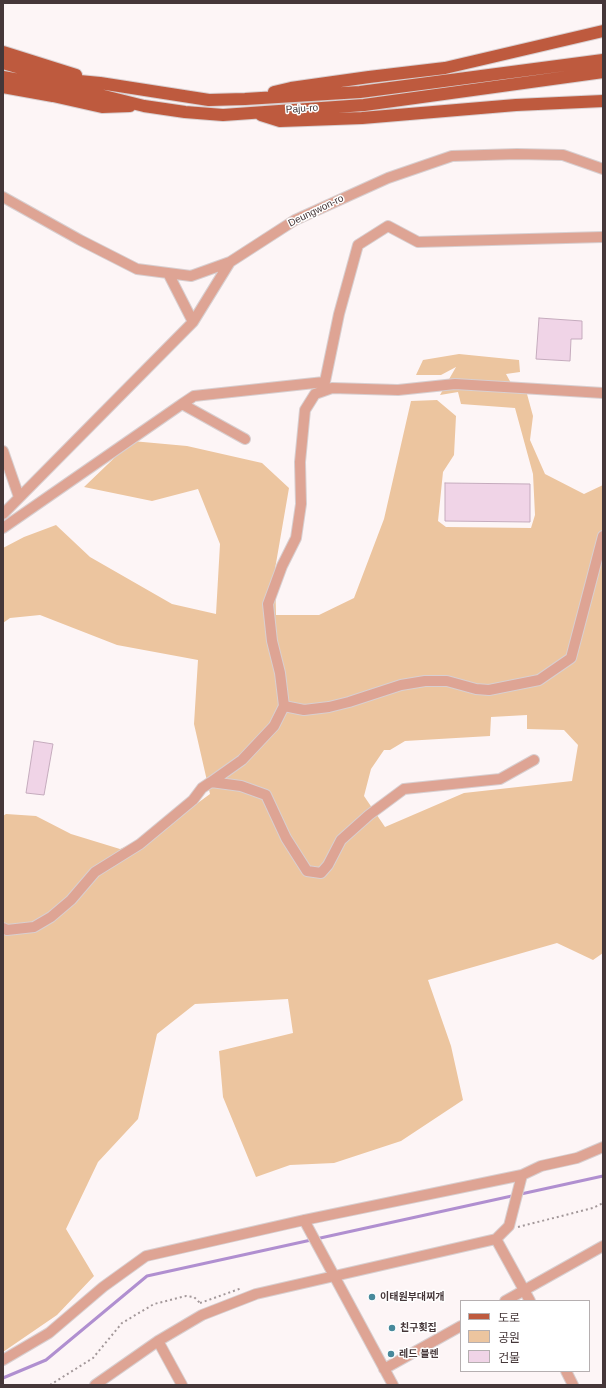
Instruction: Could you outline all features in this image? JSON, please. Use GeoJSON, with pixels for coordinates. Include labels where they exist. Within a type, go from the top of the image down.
{"type":"FeatureCollection","features":[{"type":"Feature","properties":{"kind":"main road"},"geometry":{"type":"LineString","coordinates":[[245,99],[291,88],[445,68],[603,31]]}},
{"type":"Feature","properties":{"kind":"main road"},"geometry":{"type":"LineString","coordinates":[[3,52],[100,83]]}},
{"type":"Feature","properties":{"kind":"main road","name":"Paju-ro"},"geometry":{"type":"LineString","coordinates":[[3,63],[58,79],[100,83],[209,100],[360,92],[603,60]]}},
{"type":"Feature","properties":{"kind":"main road","name":"Paju-ro"},"geometry":{"type":"LineString","coordinates":[[3,77],[72,89],[144,106],[185,112],[223,115],[364,105],[603,72]]}},
{"type":"Feature","properties":{"kind":"main road"},"geometry":{"type":"LineString","coordinates":[[3,87],[102,107],[144,106]]}},
{"type":"Feature","properties":{"kind":"main road"},"geometry":{"type":"LineString","coordinates":[[254,112],[280,121],[288,121],[362,118],[516,105],[603,101]]}},
{"type":"Feature","properties":{"kind":"street","name":"Deungwon-ro"},"geometry":{"type":"LineString","coordinates":[[3,197],[80,240],[137,269],[191,276],[230,262],[295,220],[388,178],[452,156],[517,154],[563,155],[603,168]]}},
{"type":"Feature","properties":{"kind":"street"},"geometry":{"type":"LineString","coordinates":[[3,928],[7,930],[34,927],[51,917],[72,900],[95,872],[140,844],[193,800],[202,788],[242,760],[274,726],[284,706],[280,673],[272,642],[268,604],[282,566],[296,538],[301,504],[300,462],[304,410],[315,394],[324,387],[339,314],[358,245],[388,226],[418,242],[491,242],[603,237]]}},
{"type":"Feature","properties":{"kind":"street"},"geometry":{"type":"LineString","coordinates":[[3,514],[193,322],[230,262]]}},
{"type":"Feature","properties":{"kind":"street"},"geometry":{"type":"LineString","coordinates":[[168,273],[193,322]]}},
{"type":"Feature","properties":{"kind":"street"},"geometry":{"type":"LineString","coordinates":[[3,528],[194,396],[324,387],[398,390],[455,384],[603,393]]}},
{"type":"Feature","properties":{"kind":"street"},"geometry":{"type":"LineString","coordinates":[[182,404],[245,439]]}},
{"type":"Feature","properties":{"kind":"street"},"geometry":{"type":"LineString","coordinates":[[3,451],[19,497]]}},
{"type":"Feature","properties":{"kind":"street"},"geometry":{"type":"LineString","coordinates":[[284,706],[304,710],[329,707],[401,685],[424,681],[447,681],[476,689],[488,690],[539,680],[571,658],[603,536]]}},
{"type":"Feature","properties":{"kind":"street"},"geometry":{"type":"LineString","coordinates":[[212,782],[241,786],[266,795],[286,838],[307,871],[321,873],[328,865],[341,840],[369,815],[404,789],[500,780],[534,760]]}},
{"type":"Feature","properties":{"kind":"street"},"geometry":{"type":"LineString","coordinates":[[3,1360],[49,1333],[103,1287],[146,1256],[304,1220],[522,1175],[541,1166],[577,1158],[603,1147]]}},
{"type":"Feature","properties":{"kind":"street"},"geometry":{"type":"LineString","coordinates":[[95,1385],[158,1341],[202,1315],[256,1294],[496,1240],[509,1226],[522,1175]]}},
{"type":"Feature","properties":{"kind":"street"},"geometry":{"type":"LineString","coordinates":[[304,1220],[393,1385]]}},
{"type":"Feature","properties":{"kind":"street"},"geometry":{"type":"LineString","coordinates":[[496,1240],[529,1300]]}},
{"type":"Feature","properties":{"kind":"street"},"geometry":{"type":"LineString","coordinates":[[507,1300],[603,1246]]}},
{"type":"Feature","properties":{"kind":"street"},"geometry":{"type":"LineString","coordinates":[[384,1369],[460,1327]]}},
{"type":"Feature","properties":{"kind":"street"},"geometry":{"type":"LineString","coordinates":[[158,1341],[182,1385]]}},
{"type":"Feature","properties":{"kind":"street"},"geometry":{"type":"LineString","coordinates":[[566,1372],[573,1385]]}},
{"type":"Feature","properties":{"kind":"path"},"geometry":{"type":"LineString","coordinates":[[50,1385],[93,1358],[122,1323],[154,1304],[186,1296],[194,1298],[200,1303]]}},
{"type":"Feature","properties":{"kind":"green space"},"geometry":{"type":"Polygon","coordinates":[[[459,354],[519,360],[520,372],[506,374],[512,385],[527,394],[533,416],[530,440],[545,474],[584,494],[603,485],[603,953],[593,960],[557,943],[428,980],[451,1046],[463,1100],[401,1141],[334,1163],[290,1165],[256,1177],[223,1097],[219,1051],[293,1033],[288,999],[195,1004],[157,1034],[138,1119],[98,1162],[66,1229],[94,1276],[57,1315],[3,1352],[3,816],[6,814],[36,816],[71,834],[120,849],[161,830],[210,794],[194,724],[198,660],[117,645],[40,615],[10,618],[3,623],[3,548],[24,537],[56,525],[90,557],[172,604],[216,614],[220,544],[198,489],[152,501],[84,487],[132,441],[187,446],[262,463],[289,488],[275,569],[276,615],[319,615],[354,598],[384,519],[411,401],[437,400],[456,416],[454,455],[443,472],[438,521],[446,527],[531,528],[535,515],[533,474],[515,408],[461,404],[458,392],[440,395],[456,367],[441,375],[416,375],[423,360],[459,354]],[[527,715],[491,717],[490,736],[405,741],[390,750],[384,750],[371,769],[364,796],[385,827],[464,793],[572,781],[578,745],[564,730],[527,729],[527,715]]]}},
{"type":"Feature","properties":{"kind":"building"},"geometry":{"type":"Polygon","coordinates":[[[539,318],[582,321],[582,339],[571,339],[570,361],[536,359],[539,318]]]}},
{"type":"Feature","properties":{"kind":"building"},"geometry":{"type":"Polygon","coordinates":[[[445,483],[530,484],[530,522],[445,521],[445,483]]]}},
{"type":"Feature","properties":{"kind":"building"},"geometry":{"type":"Polygon","coordinates":[[[34,741],[53,744],[44,795],[26,793],[34,741]]]}},
{"type":"Feature","properties":{"kind":"waterway"},"geometry":{"type":"LineString","coordinates":[[3,1378],[46,1360],[147,1276],[603,1176]]}},
{"type":"Feature","properties":{"kind":"place","name":"이태원부대찌개"},"geometry":{"type":"Point","coordinates":[372,1297]}},
{"type":"Feature","properties":{"kind":"place","name":"친구횟집"},"geometry":{"type":"Point","coordinates":[392,1328]}},
{"type":"Feature","properties":{"kind":"place","name":"레드 블렌"},"geometry":{"type":"Point","coordinates":[391,1354]}}]}
